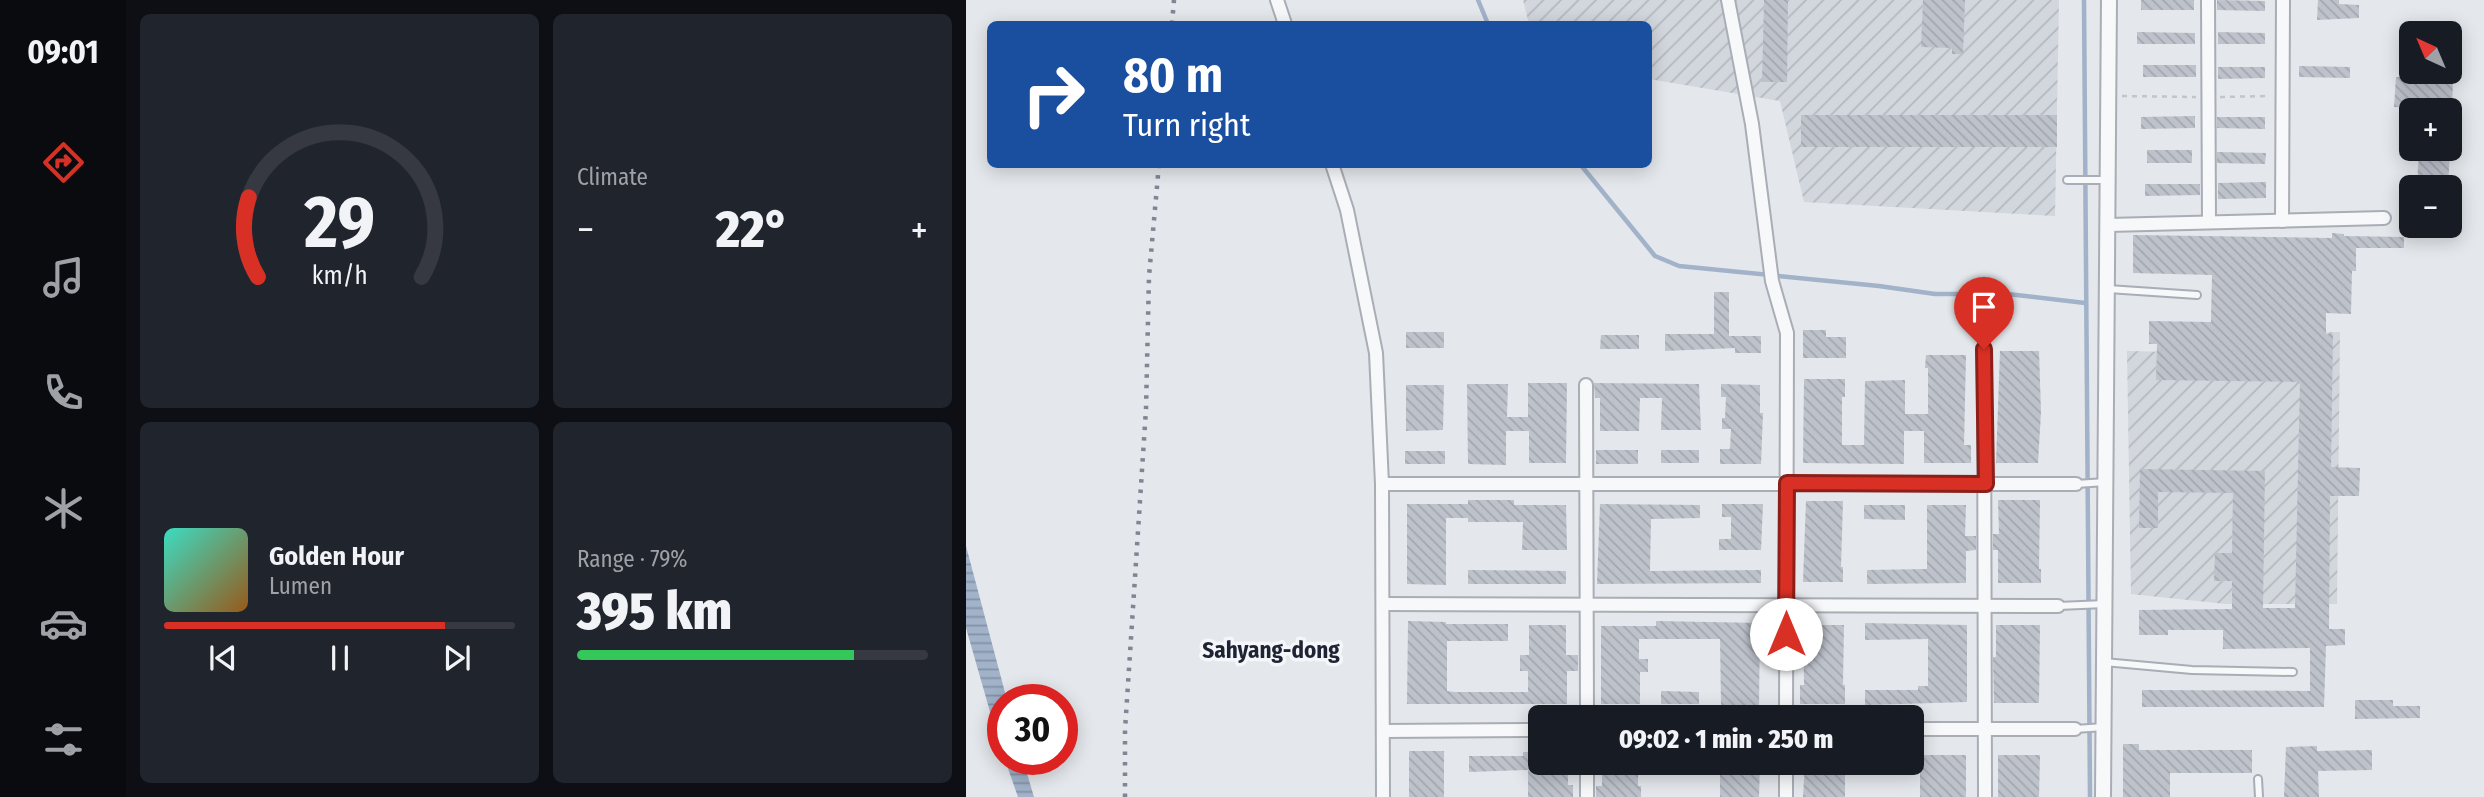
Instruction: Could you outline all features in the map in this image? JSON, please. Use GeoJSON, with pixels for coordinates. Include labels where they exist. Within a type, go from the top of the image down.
{"type":"FeatureCollection","features":[{"type":"Feature","properties":{"kind":"street"},"geometry":{"type":"LineString","coordinates":[[1277,0],[1284,21]]}},
{"type":"Feature","properties":{"kind":"street"},"geometry":{"type":"LineString","coordinates":[[1728,0],[1752,124],[1772,276],[1787,333],[1786,705]]}},
{"type":"Feature","properties":{"kind":"street"},"geometry":{"type":"LineString","coordinates":[[2103,797],[2099,728],[2104,662],[2099,605],[2108,289],[2109,0]]}},
{"type":"Feature","properties":{"kind":"street"},"geometry":{"type":"LineString","coordinates":[[2208,0],[2209,222]]}},
{"type":"Feature","properties":{"kind":"street"},"geometry":{"type":"LineString","coordinates":[[2282,221],[2283,0]]}},
{"type":"Feature","properties":{"kind":"street"},"geometry":{"type":"LineString","coordinates":[[1333,168],[1347,210],[1376,353],[1382,484],[1383,797]]}},
{"type":"Feature","properties":{"kind":"street"},"geometry":{"type":"LineString","coordinates":[[2108,225],[2384,218]]}},
{"type":"Feature","properties":{"kind":"street"},"geometry":{"type":"LineString","coordinates":[[1984,349],[1985,797]]}},
{"type":"Feature","properties":{"kind":"street"},"geometry":{"type":"LineString","coordinates":[[1586,384],[1587,705]]}},
{"type":"Feature","properties":{"kind":"street"},"geometry":{"type":"LineString","coordinates":[[1382,484],[2079,484]]}},
{"type":"Feature","properties":{"kind":"street"},"geometry":{"type":"LineString","coordinates":[[1383,604],[2058,606]]}},
{"type":"Feature","properties":{"kind":"street"},"geometry":{"type":"LineString","coordinates":[[1924,729],[2078,729]]}},
{"type":"Feature","properties":{"kind":"street"},"geometry":{"type":"LineString","coordinates":[[1383,731],[1528,730]]}},
{"type":"Feature","properties":{"kind":"street"},"geometry":{"type":"LineString","coordinates":[[1587,775],[1587,797]]}},
{"type":"Feature","properties":{"kind":"street"},"geometry":{"type":"LineString","coordinates":[[1786,775],[1786,797]]}},
{"type":"Feature","properties":{"kind":"lane"},"geometry":{"type":"LineString","coordinates":[[2067,180],[2108,180]]}},
{"type":"Feature","properties":{"kind":"lane"},"geometry":{"type":"LineString","coordinates":[[2108,289],[2197,295]]}},
{"type":"Feature","properties":{"kind":"lane"},"geometry":{"type":"LineString","coordinates":[[2079,484],[2102,482]]}},
{"type":"Feature","properties":{"kind":"lane"},"geometry":{"type":"LineString","coordinates":[[2058,606],[2099,605]]}},
{"type":"Feature","properties":{"kind":"lane"},"geometry":{"type":"LineString","coordinates":[[2104,662],[2192,670],[2292,672]]}},
{"type":"Feature","properties":{"kind":"lane"},"geometry":{"type":"LineString","coordinates":[[2078,729],[2099,728]]}},
{"type":"Feature","properties":{"kind":"lane"},"geometry":{"type":"LineString","coordinates":[[2258,779],[2259,797]]}},
{"type":"Feature","properties":{"kind":"shaded area"},"geometry":{"type":"Polygon","coordinates":[[[1523,0],[2059,0],[2055,216],[1804,202],[1780,101],[1652,80],[1652,21],[1528,21],[1523,0]]]}},
{"type":"Feature","properties":{"kind":"shaded area"},"geometry":{"type":"Polygon","coordinates":[[[2340,332],[2337,604],[2226,604],[2131,594],[2127,351],[2305,355],[2305,333],[2340,332]]]}},
{"type":"Feature","properties":{"kind":"water"},"geometry":{"type":"Polygon","coordinates":[[[966,546],[1003,684],[987,684],[987,701],[966,628],[966,546]]]}},
{"type":"Feature","properties":{"kind":"water"},"geometry":{"type":"Polygon","coordinates":[[[1010,775],[1027,775],[1034,797],[1018,797],[1010,775]]]}},
{"type":"Feature","properties":{"kind":"building"},"geometry":{"type":"Polygon","coordinates":[[[1764,0],[1788,0],[1787,82],[1762,82],[1764,0]]]}},
{"type":"Feature","properties":{"kind":"building"},"geometry":{"type":"Polygon","coordinates":[[[1923,0],[1965,0],[1963,54],[1952,54],[1952,48],[1921,47],[1923,0]]]}},
{"type":"Feature","properties":{"kind":"building"},"geometry":{"type":"Polygon","coordinates":[[[2141,0],[2194,0],[2194,10],[2141,10],[2141,0]]]}},
{"type":"Feature","properties":{"kind":"building"},"geometry":{"type":"Polygon","coordinates":[[[2217,0],[2265,1],[2265,11],[2217,10],[2217,0]]]}},
{"type":"Feature","properties":{"kind":"building"},"geometry":{"type":"Polygon","coordinates":[[[2318,0],[2339,0],[2339,4],[2359,5],[2359,18],[2317,20],[2318,0]]]}},
{"type":"Feature","properties":{"kind":"building"},"geometry":{"type":"Polygon","coordinates":[[[2137,32],[2195,33],[2195,44],[2137,44],[2137,32]]]}},
{"type":"Feature","properties":{"kind":"building"},"geometry":{"type":"Polygon","coordinates":[[[2218,32],[2265,33],[2265,44],[2218,44],[2218,32]]]}},
{"type":"Feature","properties":{"kind":"building"},"geometry":{"type":"Polygon","coordinates":[[[2143,65],[2196,65],[2196,77],[2143,77],[2143,65]]]}},
{"type":"Feature","properties":{"kind":"building"},"geometry":{"type":"Polygon","coordinates":[[[2299,66],[2350,67],[2350,78],[2299,77],[2299,66]]]}},
{"type":"Feature","properties":{"kind":"building"},"geometry":{"type":"Polygon","coordinates":[[[2218,67],[2265,67],[2265,78],[2218,79],[2218,67]]]}},
{"type":"Feature","properties":{"kind":"building"},"geometry":{"type":"Polygon","coordinates":[[[2396,77],[2399,77],[2399,84],[2453,84],[2452,98],[2399,98],[2399,107],[2394,107],[2396,77]]]}},
{"type":"Feature","properties":{"kind":"building"},"geometry":{"type":"Polygon","coordinates":[[[1801,115],[2057,115],[2057,147],[1801,147],[1801,115]]]}},
{"type":"Feature","properties":{"kind":"building"},"geometry":{"type":"Polygon","coordinates":[[[2195,116],[2195,128],[2141,129],[2141,117],[2195,116]]]}},
{"type":"Feature","properties":{"kind":"building"},"geometry":{"type":"Polygon","coordinates":[[[2217,117],[2265,117],[2265,129],[2217,128],[2217,117]]]}},
{"type":"Feature","properties":{"kind":"building"},"geometry":{"type":"Polygon","coordinates":[[[2147,150],[2192,150],[2192,163],[2147,163],[2147,150]]]}},
{"type":"Feature","properties":{"kind":"building"},"geometry":{"type":"Polygon","coordinates":[[[2217,152],[2266,153],[2265,164],[2217,163],[2217,152]]]}},
{"type":"Feature","properties":{"kind":"building"},"geometry":{"type":"Polygon","coordinates":[[[2418,161],[2449,161],[2449,175],[2418,175],[2418,161]]]}},
{"type":"Feature","properties":{"kind":"building"},"geometry":{"type":"Polygon","coordinates":[[[2266,182],[2266,198],[2218,199],[2218,183],[2266,182]]]}},
{"type":"Feature","properties":{"kind":"building"},"geometry":{"type":"Polygon","coordinates":[[[2145,184],[2200,184],[2200,195],[2145,196],[2145,184]]]}},
{"type":"Feature","properties":{"kind":"building"},"geometry":{"type":"Polygon","coordinates":[[[2332,233],[2344,236],[2399,237],[2404,238],[2404,248],[2356,248],[2356,271],[2352,271],[2351,314],[2326,313],[2326,334],[2333,334],[2331,467],[2360,468],[2359,496],[2330,496],[2329,629],[2345,629],[2345,645],[2326,646],[2324,707],[2142,707],[2142,690],[2310,691],[2310,648],[2223,649],[2223,630],[2168,630],[2168,635],[2139,635],[2139,610],[2232,609],[2232,581],[2214,581],[2215,553],[2232,553],[2233,493],[2158,492],[2158,528],[2139,528],[2140,469],[2265,471],[2263,608],[2295,608],[2300,382],[2156,380],[2157,344],[2149,344],[2149,321],[2211,322],[2212,275],[2133,273],[2133,235],[2332,238],[2332,233]]]}},
{"type":"Feature","properties":{"kind":"building"},"geometry":{"type":"Polygon","coordinates":[[[1714,292],[1729,292],[1729,336],[1761,336],[1761,353],[1735,353],[1735,348],[1665,351],[1665,334],[1714,334],[1714,292]]]}},
{"type":"Feature","properties":{"kind":"building"},"geometry":{"type":"Polygon","coordinates":[[[1803,330],[1826,330],[1826,337],[1846,337],[1846,358],[1803,358],[1803,330]]]}},
{"type":"Feature","properties":{"kind":"building"},"geometry":{"type":"Polygon","coordinates":[[[1406,332],[1444,332],[1444,348],[1406,348],[1406,332]]]}},
{"type":"Feature","properties":{"kind":"building"},"geometry":{"type":"Polygon","coordinates":[[[1601,335],[1639,335],[1639,349],[1600,349],[1601,335]]]}},
{"type":"Feature","properties":{"kind":"building"},"geometry":{"type":"Polygon","coordinates":[[[2000,351],[2039,351],[2041,412],[2038,463],[1996,463],[2000,351]]]}},
{"type":"Feature","properties":{"kind":"building"},"geometry":{"type":"Polygon","coordinates":[[[1926,355],[1966,355],[1964,445],[1971,445],[1971,463],[1924,463],[1924,431],[1904,431],[1904,464],[1803,463],[1804,379],[1845,379],[1845,397],[1842,397],[1842,445],[1864,445],[1865,381],[1905,380],[1905,414],[1928,414],[1926,355]]]}},
{"type":"Feature","properties":{"kind":"building"},"geometry":{"type":"Polygon","coordinates":[[[1528,383],[1567,383],[1566,463],[1529,463],[1529,431],[1506,431],[1506,465],[1468,464],[1467,384],[1508,384],[1507,417],[1528,417],[1528,383]]]}},
{"type":"Feature","properties":{"kind":"building"},"geometry":{"type":"Polygon","coordinates":[[[1594,383],[1699,384],[1701,430],[1661,430],[1662,398],[1640,398],[1639,431],[1600,431],[1600,398],[1595,398],[1594,383]]]}},
{"type":"Feature","properties":{"kind":"building"},"geometry":{"type":"Polygon","coordinates":[[[1721,384],[1760,385],[1760,413],[1763,413],[1761,464],[1720,464],[1720,449],[1730,449],[1731,429],[1722,429],[1726,397],[1721,397],[1721,384]]]}},
{"type":"Feature","properties":{"kind":"building"},"geometry":{"type":"Polygon","coordinates":[[[1406,385],[1444,385],[1443,430],[1406,431],[1406,385]]]}},
{"type":"Feature","properties":{"kind":"building"},"geometry":{"type":"Polygon","coordinates":[[[1596,450],[1638,450],[1638,464],[1596,464],[1596,450]]]}},
{"type":"Feature","properties":{"kind":"building"},"geometry":{"type":"Polygon","coordinates":[[[1661,450],[1699,450],[1699,463],[1661,463],[1661,450]]]}},
{"type":"Feature","properties":{"kind":"building"},"geometry":{"type":"Polygon","coordinates":[[[1405,451],[1445,451],[1445,464],[1405,464],[1405,451]]]}},
{"type":"Feature","properties":{"kind":"building"},"geometry":{"type":"Polygon","coordinates":[[[1468,500],[1514,500],[1514,505],[1566,505],[1567,550],[1522,550],[1523,522],[1468,522],[1468,518],[1446,518],[1446,585],[1407,584],[1407,504],[1468,504],[1468,500]]]}},
{"type":"Feature","properties":{"kind":"building"},"geometry":{"type":"Polygon","coordinates":[[[1998,500],[2040,500],[2041,583],[1998,583],[1998,550],[1993,550],[1993,534],[1999,534],[1998,500]]]}},
{"type":"Feature","properties":{"kind":"building"},"geometry":{"type":"Polygon","coordinates":[[[1806,501],[1843,501],[1843,582],[1803,582],[1806,501]]]}},
{"type":"Feature","properties":{"kind":"building"},"geometry":{"type":"Polygon","coordinates":[[[1600,504],[1700,505],[1700,518],[1651,519],[1650,571],[1761,570],[1761,583],[1597,584],[1600,504]]]}},
{"type":"Feature","properties":{"kind":"building"},"geometry":{"type":"Polygon","coordinates":[[[1722,504],[1763,504],[1761,550],[1719,550],[1719,539],[1731,539],[1731,517],[1722,517],[1722,504]]]}},
{"type":"Feature","properties":{"kind":"building"},"geometry":{"type":"Polygon","coordinates":[[[1864,505],[1905,505],[1905,520],[1864,519],[1864,505]]]}},
{"type":"Feature","properties":{"kind":"building"},"geometry":{"type":"Polygon","coordinates":[[[1927,505],[1966,505],[1965,536],[1976,536],[1976,550],[1966,551],[1966,583],[1867,584],[1867,570],[1927,569],[1927,505]]]}},
{"type":"Feature","properties":{"kind":"building"},"geometry":{"type":"Polygon","coordinates":[[[1468,570],[1566,571],[1566,584],[1468,584],[1468,570]]]}},
{"type":"Feature","properties":{"kind":"building"},"geometry":{"type":"Polygon","coordinates":[[[1408,621],[1508,624],[1508,641],[1447,641],[1447,691],[1454,692],[1528,692],[1528,671],[1520,671],[1520,655],[1529,655],[1529,625],[1566,625],[1566,655],[1578,655],[1578,671],[1567,671],[1567,704],[1407,704],[1408,621]]]}},
{"type":"Feature","properties":{"kind":"building"},"geometry":{"type":"Polygon","coordinates":[[[1656,621],[1760,623],[1759,705],[1721,705],[1720,639],[1639,639],[1639,659],[1648,659],[1648,672],[1640,672],[1640,704],[1601,704],[1601,626],[1656,626],[1656,621]]]}},
{"type":"Feature","properties":{"kind":"building"},"geometry":{"type":"Polygon","coordinates":[[[1865,623],[1967,625],[1967,702],[1865,705],[1865,690],[1918,690],[1918,686],[1928,686],[1928,639],[1865,640],[1865,623]]]}},
{"type":"Feature","properties":{"kind":"building"},"geometry":{"type":"Polygon","coordinates":[[[1803,625],[1844,625],[1845,704],[1800,704],[1800,685],[1804,685],[1803,625]]]}},
{"type":"Feature","properties":{"kind":"building"},"geometry":{"type":"Polygon","coordinates":[[[1996,625],[2040,625],[2039,703],[1994,703],[1993,657],[1996,657],[1996,625]]]}},
{"type":"Feature","properties":{"kind":"building"},"geometry":{"type":"Polygon","coordinates":[[[1661,691],[1699,692],[1699,704],[1661,704],[1661,691]]]}},
{"type":"Feature","properties":{"kind":"building"},"geometry":{"type":"Polygon","coordinates":[[[2355,700],[2393,700],[2393,706],[2420,706],[2420,718],[2355,719],[2355,700]]]}},
{"type":"Feature","properties":{"kind":"building"},"geometry":{"type":"Polygon","coordinates":[[[2123,744],[2139,744],[2139,750],[2252,750],[2252,773],[2170,773],[2170,797],[2123,797],[2123,744]]]}},
{"type":"Feature","properties":{"kind":"building"},"geometry":{"type":"Polygon","coordinates":[[[2317,746],[2317,751],[2372,750],[2372,770],[2318,771],[2319,797],[2284,797],[2286,747],[2317,746]]]}},
{"type":"Feature","properties":{"kind":"building"},"geometry":{"type":"Polygon","coordinates":[[[1409,751],[1444,751],[1444,797],[1409,797],[1409,751]]]}},
{"type":"Feature","properties":{"kind":"building"},"geometry":{"type":"Polygon","coordinates":[[[1523,752],[1528,752],[1528,770],[1469,772],[1469,756],[1523,756],[1523,752]]]}},
{"type":"Feature","properties":{"kind":"building"},"geometry":{"type":"Polygon","coordinates":[[[1924,755],[1966,755],[1966,797],[1920,797],[1924,755]]]}},
{"type":"Feature","properties":{"kind":"building"},"geometry":{"type":"Polygon","coordinates":[[[1998,755],[2040,755],[2039,797],[1998,797],[1998,755]]]}},
{"type":"Feature","properties":{"kind":"building"},"geometry":{"type":"Polygon","coordinates":[[[1528,775],[1568,775],[1568,785],[1573,785],[1573,797],[1528,797],[1528,775]]]}},
{"type":"Feature","properties":{"kind":"building"},"geometry":{"type":"Polygon","coordinates":[[[1602,775],[1638,775],[1641,797],[1596,797],[1596,786],[1602,786],[1602,775]]]}},
{"type":"Feature","properties":{"kind":"building"},"geometry":{"type":"Polygon","coordinates":[[[1720,775],[1760,775],[1759,797],[1720,797],[1720,775]]]}},
{"type":"Feature","properties":{"kind":"building"},"geometry":{"type":"Polygon","coordinates":[[[1804,775],[1845,775],[1845,797],[1803,797],[1804,775]]]}},
{"type":"Feature","properties":{"kind":"waterway"},"geometry":{"type":"LineString","coordinates":[[1478,0],[1487,21]]}},
{"type":"Feature","properties":{"kind":"waterway"},"geometry":{"type":"LineString","coordinates":[[2084,0],[2090,797]]}},
{"type":"Feature","properties":{"kind":"waterway"},"geometry":{"type":"LineString","coordinates":[[1583,168],[1655,256],[1679,266],[1935,294],[2008,294],[2085,303]]}},
{"type":"Feature","properties":{"kind":"railway"},"geometry":{"type":"LineString","coordinates":[[1172,21],[1174,0]]}},
{"type":"Feature","properties":{"kind":"railway"},"geometry":{"type":"LineString","coordinates":[[1125,797],[1125,730],[1146,409],[1149,276],[1159,168]]}},
{"type":"Feature","properties":{"kind":"district","name":"Sahyang-dong"},"geometry":{"type":"Point","coordinates":[1271,650]}},
{"type":"Feature","properties":{"kind":"route"},"geometry":{"type":"LineString","coordinates":[[1786,634],[1787,483],[1986,484],[1984,349]]}}]}
